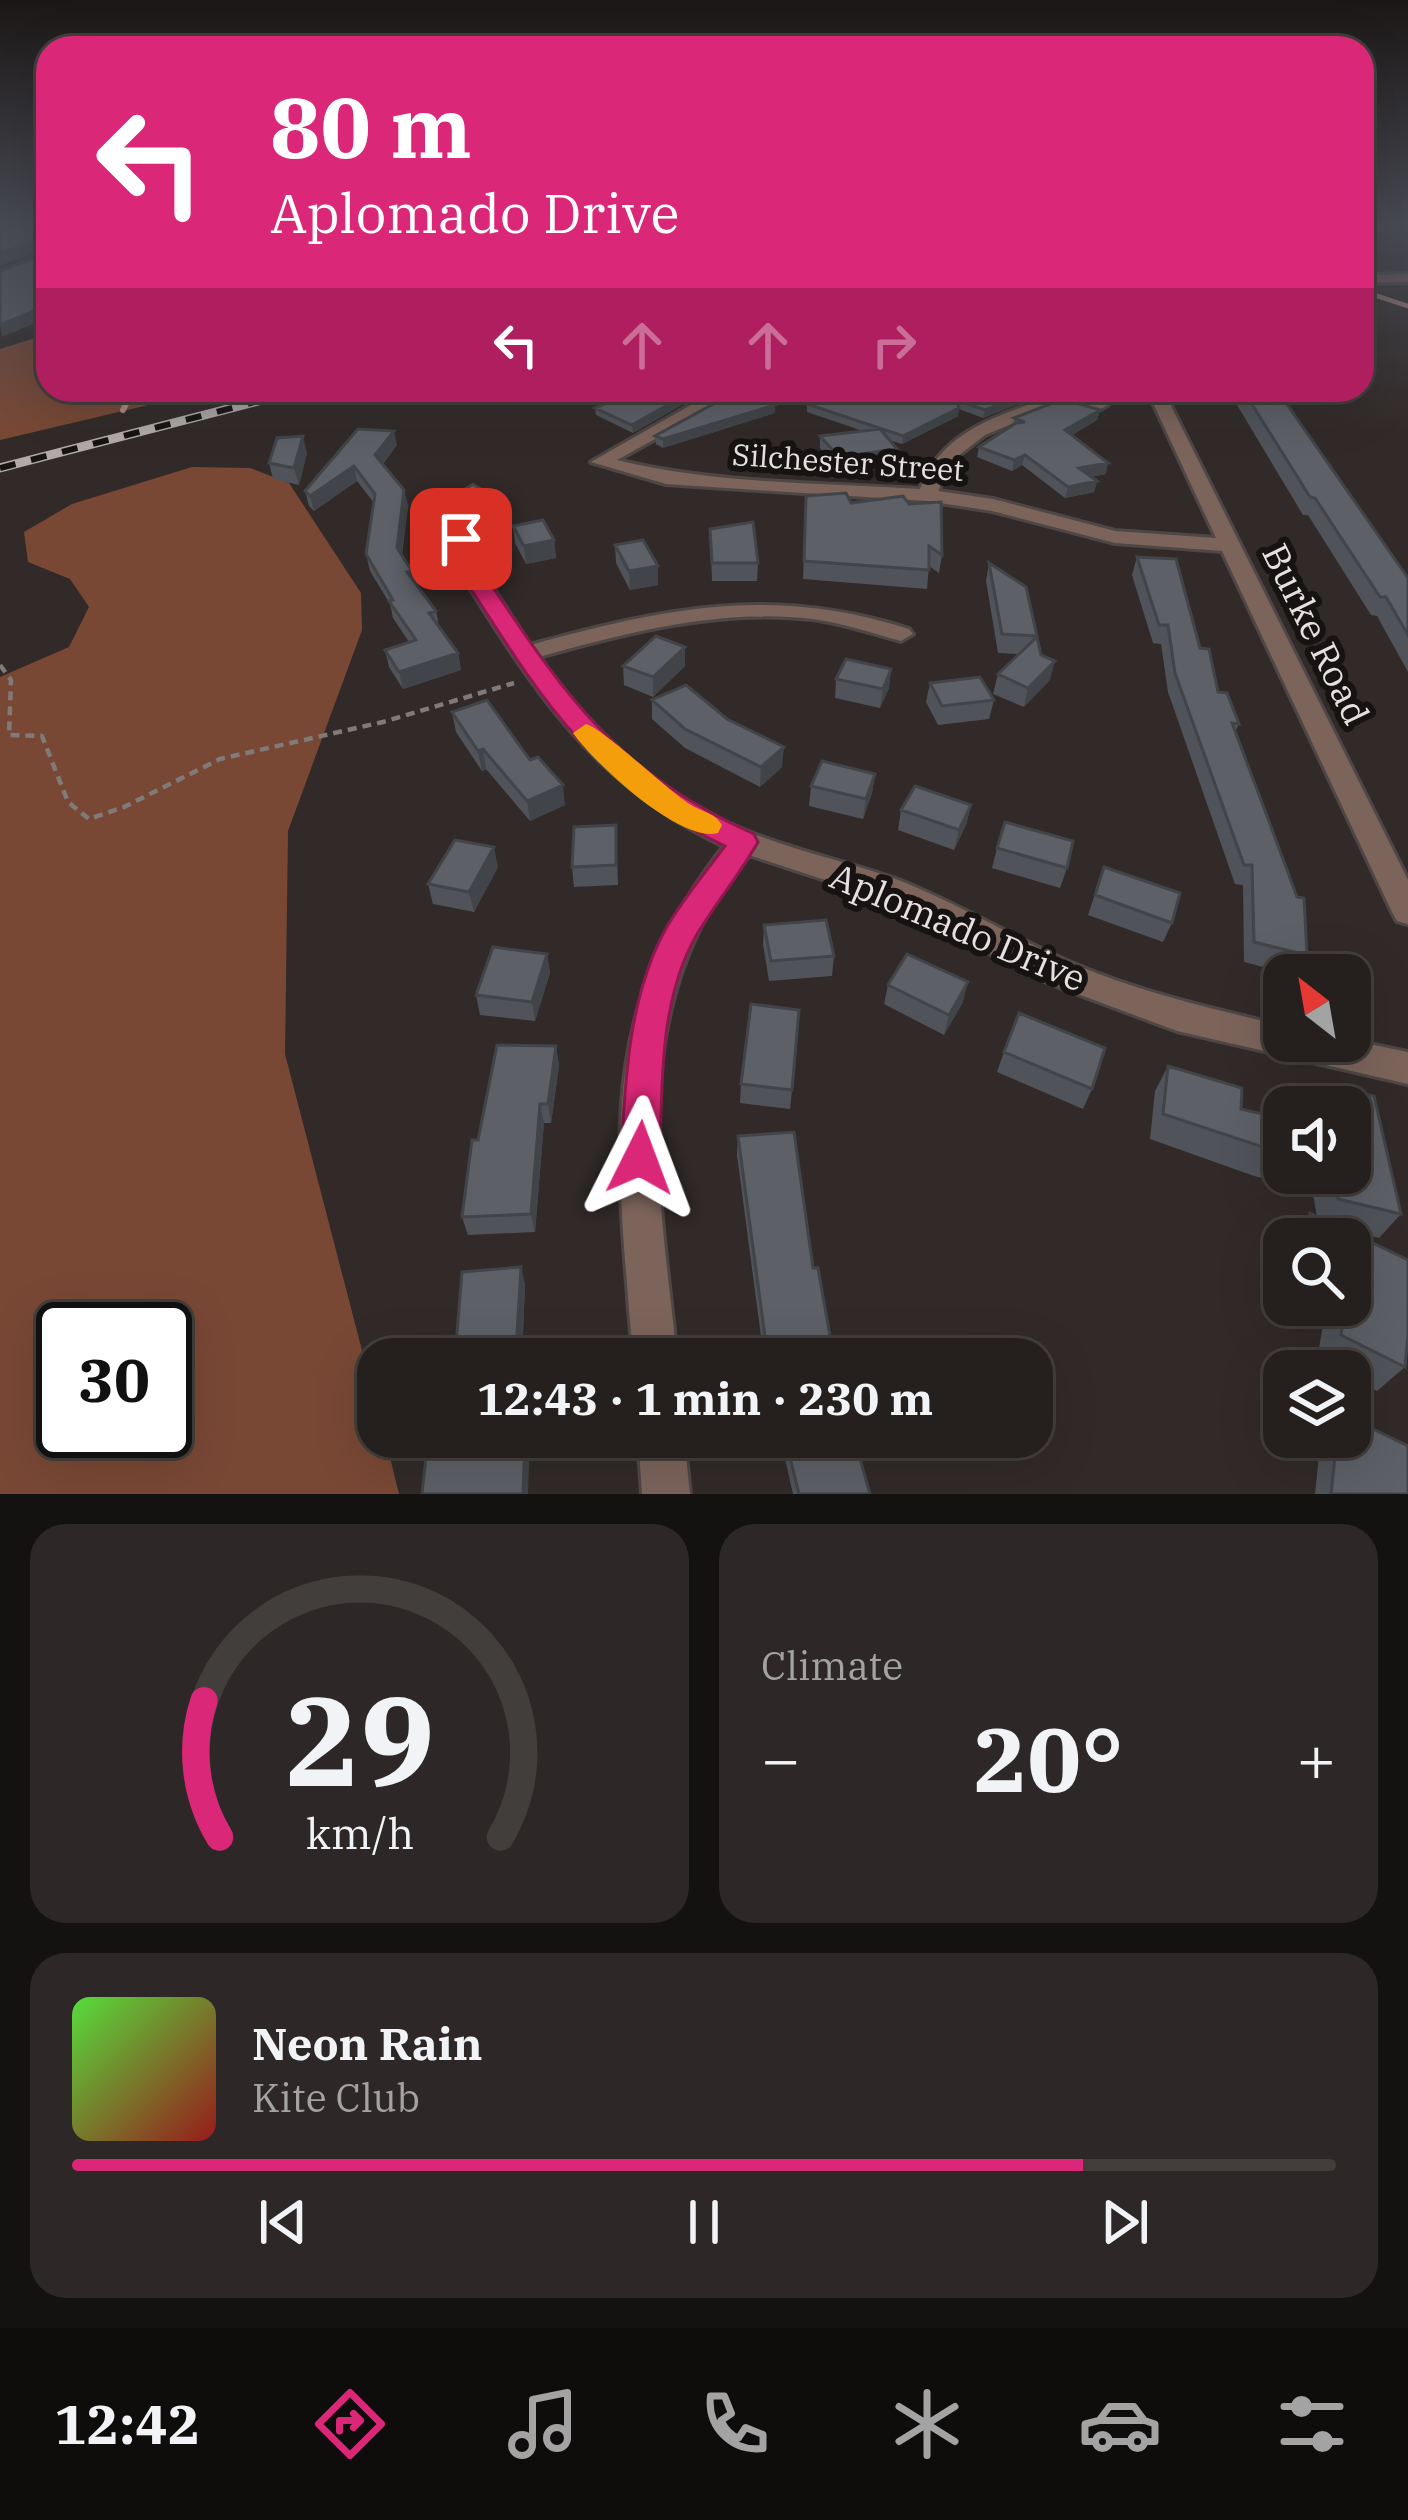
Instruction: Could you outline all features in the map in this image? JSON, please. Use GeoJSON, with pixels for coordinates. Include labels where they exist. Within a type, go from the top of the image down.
{"type":"FeatureCollection","features":[{"type":"Feature","properties":{"kind":"street","name":"Silchester Street"},"geometry":{"type":"LineString","coordinates":[[709,402],[600,462],[666,478],[927,495],[993,505],[1115,537],[1233,544]]}},
{"type":"Feature","properties":{"kind":"street"},"geometry":{"type":"LineString","coordinates":[[927,495],[932,473],[958,442],[1038,402]]}},
{"type":"Feature","properties":{"kind":"street"},"geometry":{"type":"LineString","coordinates":[[1087,402],[1099,405]]}},
{"type":"Feature","properties":{"kind":"street","name":"Burke Road"},"geometry":{"type":"LineString","coordinates":[[1161,402],[1408,911]]}},
{"type":"Feature","properties":{"kind":"street","name":"Aplomado Drive"},"geometry":{"type":"LineString","coordinates":[[471,505],[461,539],[466,564],[531,664],[559,704],[616,764],[682,814],[743,842],[891,890],[1063,974],[1158,1010],[1263,1036]]}},
{"type":"Feature","properties":{"kind":"street"},"geometry":{"type":"LineString","coordinates":[[531,664],[625,626],[737,611],[831,614],[874,622],[901,634]]}},
{"type":"Feature","properties":{"kind":"street"},"geometry":{"type":"LineString","coordinates":[[653,1338],[640,1158],[645,1058],[659,992],[679,936],[743,842]]}},
{"type":"Feature","properties":{"kind":"street","name":"Aplomado Drive"},"geometry":{"type":"LineString","coordinates":[[1371,1060],[1408,1068]]}},
{"type":"Feature","properties":{"kind":"street"},"geometry":{"type":"LineString","coordinates":[[663,1458],[666,1494]]}},
{"type":"Feature","properties":{"kind":"path"},"geometry":{"type":"LineString","coordinates":[[0,665],[11,680],[9,736],[42,736],[68,802],[88,819],[124,807],[220,759],[383,722],[531,664]]}},
{"type":"Feature","properties":{"kind":"shaded area"},"geometry":{"type":"Polygon","coordinates":[[[36,338],[36,402],[161,402],[0,440],[0,349],[36,338]]]}},
{"type":"Feature","properties":{"kind":"shaded area"},"geometry":{"type":"Polygon","coordinates":[[[192,467],[250,468],[289,483],[361,593],[362,630],[288,831],[285,1054],[359,1338],[357,1458],[390,1458],[399,1494],[0,1494],[0,677],[69,647],[89,607],[70,579],[28,562],[24,532],[72,504],[192,467]]]}},
{"type":"Feature","properties":{"kind":"building"},"geometry":{"type":"Polygon","coordinates":[[[0,294],[36,294],[36,310],[0,325],[0,294]]]}},
{"type":"Feature","properties":{"kind":"building"},"geometry":{"type":"Polygon","coordinates":[[[609,402],[673,402],[632,425],[595,408],[609,402]]]}},
{"type":"Feature","properties":{"kind":"building"},"geometry":{"type":"Polygon","coordinates":[[[717,402],[775,405],[663,439],[655,436],[717,402]]]}},
{"type":"Feature","properties":{"kind":"building"},"geometry":{"type":"Polygon","coordinates":[[[957,402],[959,408],[903,436],[807,404],[957,402]]]}},
{"type":"Feature","properties":{"kind":"building"},"geometry":{"type":"Polygon","coordinates":[[[962,402],[1006,402],[985,410],[962,402]]]}},
{"type":"Feature","properties":{"kind":"building"},"geometry":{"type":"Polygon","coordinates":[[[1055,402],[1100,410],[1065,430],[1108,463],[1079,468],[1097,481],[1068,487],[1025,455],[1014,460],[979,447],[1025,422],[1014,418],[1055,402]]]}},
{"type":"Feature","properties":{"kind":"building"},"geometry":{"type":"Polygon","coordinates":[[[1251,402],[1285,402],[1408,578],[1408,635],[1386,597],[1380,597],[1251,402]]]}},
{"type":"Feature","properties":{"kind":"building"},"geometry":{"type":"Polygon","coordinates":[[[358,429],[394,431],[375,455],[404,490],[397,548],[412,571],[407,572],[436,611],[429,613],[458,653],[399,672],[385,650],[416,640],[389,601],[393,600],[366,554],[375,494],[354,466],[310,496],[305,491],[358,429]]]}},
{"type":"Feature","properties":{"kind":"building"},"geometry":{"type":"Polygon","coordinates":[[[880,429],[897,449],[839,457],[820,436],[880,429]]]}},
{"type":"Feature","properties":{"kind":"building"},"geometry":{"type":"Polygon","coordinates":[[[303,436],[294,468],[269,463],[277,438],[303,436]]]}},
{"type":"Feature","properties":{"kind":"building"},"geometry":{"type":"Polygon","coordinates":[[[846,493],[851,503],[903,496],[909,504],[941,502],[942,555],[929,546],[929,570],[804,561],[806,496],[846,493]]]}},
{"type":"Feature","properties":{"kind":"building"},"geometry":{"type":"Polygon","coordinates":[[[543,520],[554,540],[524,546],[513,526],[543,520]]]}},
{"type":"Feature","properties":{"kind":"building"},"geometry":{"type":"Polygon","coordinates":[[[753,522],[758,563],[712,563],[710,529],[753,522]]]}},
{"type":"Feature","properties":{"kind":"building"},"geometry":{"type":"Polygon","coordinates":[[[643,540],[658,566],[629,571],[615,545],[643,540]]]}},
{"type":"Feature","properties":{"kind":"building"},"geometry":{"type":"Polygon","coordinates":[[[1137,557],[1176,559],[1200,648],[1209,649],[1218,692],[1227,693],[1239,724],[1232,723],[1297,897],[1304,898],[1307,954],[1254,942],[1252,865],[1244,865],[1175,673],[1168,625],[1159,625],[1137,557]]]}},
{"type":"Feature","properties":{"kind":"building"},"geometry":{"type":"Polygon","coordinates":[[[989,563],[1026,587],[1037,636],[1002,634],[989,563]]]}},
{"type":"Feature","properties":{"kind":"building"},"geometry":{"type":"Polygon","coordinates":[[[656,636],[685,647],[653,677],[623,666],[656,636]]]}},
{"type":"Feature","properties":{"kind":"building"},"geometry":{"type":"Polygon","coordinates":[[[1037,637],[1041,655],[1055,661],[1028,688],[998,674],[1037,637]]]}},
{"type":"Feature","properties":{"kind":"building"},"geometry":{"type":"Polygon","coordinates":[[[846,659],[891,669],[883,689],[836,679],[846,659]]]}},
{"type":"Feature","properties":{"kind":"building"},"geometry":{"type":"Polygon","coordinates":[[[980,677],[994,700],[942,706],[930,683],[980,677]]]}},
{"type":"Feature","properties":{"kind":"building"},"geometry":{"type":"Polygon","coordinates":[[[686,685],[727,719],[784,747],[761,767],[685,729],[652,700],[686,685]]]}},
{"type":"Feature","properties":{"kind":"building"},"geometry":{"type":"Polygon","coordinates":[[[487,700],[530,760],[538,757],[563,785],[527,801],[483,749],[478,751],[452,712],[487,700]]]}},
{"type":"Feature","properties":{"kind":"building"},"geometry":{"type":"Polygon","coordinates":[[[822,761],[875,774],[866,799],[811,786],[822,761]]]}},
{"type":"Feature","properties":{"kind":"building"},"geometry":{"type":"Polygon","coordinates":[[[915,786],[971,805],[959,830],[901,810],[915,786]]]}},
{"type":"Feature","properties":{"kind":"building"},"geometry":{"type":"Polygon","coordinates":[[[1005,822],[1073,841],[1067,868],[997,848],[1005,822]]]}},
{"type":"Feature","properties":{"kind":"building"},"geometry":{"type":"Polygon","coordinates":[[[616,825],[616,865],[572,867],[574,827],[616,825]]]}},
{"type":"Feature","properties":{"kind":"building"},"geometry":{"type":"Polygon","coordinates":[[[455,840],[494,847],[469,892],[428,884],[455,840]]]}},
{"type":"Feature","properties":{"kind":"building"},"geometry":{"type":"Polygon","coordinates":[[[1104,867],[1180,893],[1172,923],[1095,895],[1104,867]]]}},
{"type":"Feature","properties":{"kind":"building"},"geometry":{"type":"Polygon","coordinates":[[[826,920],[834,956],[771,961],[764,925],[826,920]]]}},
{"type":"Feature","properties":{"kind":"building"},"geometry":{"type":"Polygon","coordinates":[[[493,947],[547,954],[532,1002],[476,995],[493,947]]]}},
{"type":"Feature","properties":{"kind":"building"},"geometry":{"type":"Polygon","coordinates":[[[907,954],[968,982],[949,1015],[888,985],[907,954]]]}},
{"type":"Feature","properties":{"kind":"building"},"geometry":{"type":"Polygon","coordinates":[[[751,1004],[799,1010],[792,1090],[741,1084],[751,1004]]]}},
{"type":"Feature","properties":{"kind":"building"},"geometry":{"type":"Polygon","coordinates":[[[1019,1013],[1105,1048],[1092,1089],[1004,1052],[1019,1013]]]}},
{"type":"Feature","properties":{"kind":"building"},"geometry":{"type":"Polygon","coordinates":[[[497,1045],[556,1046],[548,1104],[540,1104],[531,1214],[462,1217],[472,1140],[478,1140],[497,1045]]]}},
{"type":"Feature","properties":{"kind":"building"},"geometry":{"type":"Polygon","coordinates":[[[1168,1066],[1242,1088],[1241,1109],[1263,1114],[1263,1147],[1163,1114],[1168,1066]]]}},
{"type":"Feature","properties":{"kind":"building"},"geometry":{"type":"Polygon","coordinates":[[[1374,1096],[1401,1214],[1338,1199],[1337,1194],[1371,1194],[1374,1096]]]}},
{"type":"Feature","properties":{"kind":"building"},"geometry":{"type":"Polygon","coordinates":[[[794,1132],[813,1268],[818,1268],[830,1338],[765,1338],[738,1136],[794,1132]]]}},
{"type":"Feature","properties":{"kind":"building"},"geometry":{"type":"Polygon","coordinates":[[[1371,1242],[1408,1260],[1405,1367],[1341,1335],[1342,1326],[1371,1326],[1371,1242]]]}},
{"type":"Feature","properties":{"kind":"building"},"geometry":{"type":"Polygon","coordinates":[[[521,1267],[517,1338],[457,1338],[462,1272],[521,1267]]]}},
{"type":"Feature","properties":{"kind":"building"},"geometry":{"type":"Polygon","coordinates":[[[1371,1428],[1408,1446],[1408,1494],[1331,1494],[1335,1458],[1371,1458],[1371,1428]]]}},
{"type":"Feature","properties":{"kind":"building"},"geometry":{"type":"Polygon","coordinates":[[[426,1458],[524,1458],[523,1494],[422,1494],[426,1458]]]}},
{"type":"Feature","properties":{"kind":"building"},"geometry":{"type":"Polygon","coordinates":[[[790,1458],[860,1458],[870,1494],[799,1494],[790,1458]]]}},
{"type":"Feature","properties":{"kind":"waterway"},"geometry":{"type":"LineString","coordinates":[[1374,295],[1408,306]]}},
{"type":"Feature","properties":{"kind":"waterway"},"geometry":{"type":"LineString","coordinates":[[123,410],[127,402]]}},
{"type":"Feature","properties":{"kind":"railway"},"geometry":{"type":"LineString","coordinates":[[0,468],[255,402]]}},
{"type":"Feature","properties":{"kind":"slow traffic"},"geometry":{"type":"LineString","coordinates":[[586,733],[616,764],[682,814],[708,825]]}},
{"type":"Feature","properties":{"kind":"route"},"geometry":{"type":"LineString","coordinates":[[461,539],[466,564],[559,704],[616,764],[682,814],[743,842],[679,936],[659,992],[645,1058],[640,1158]]}}]}
